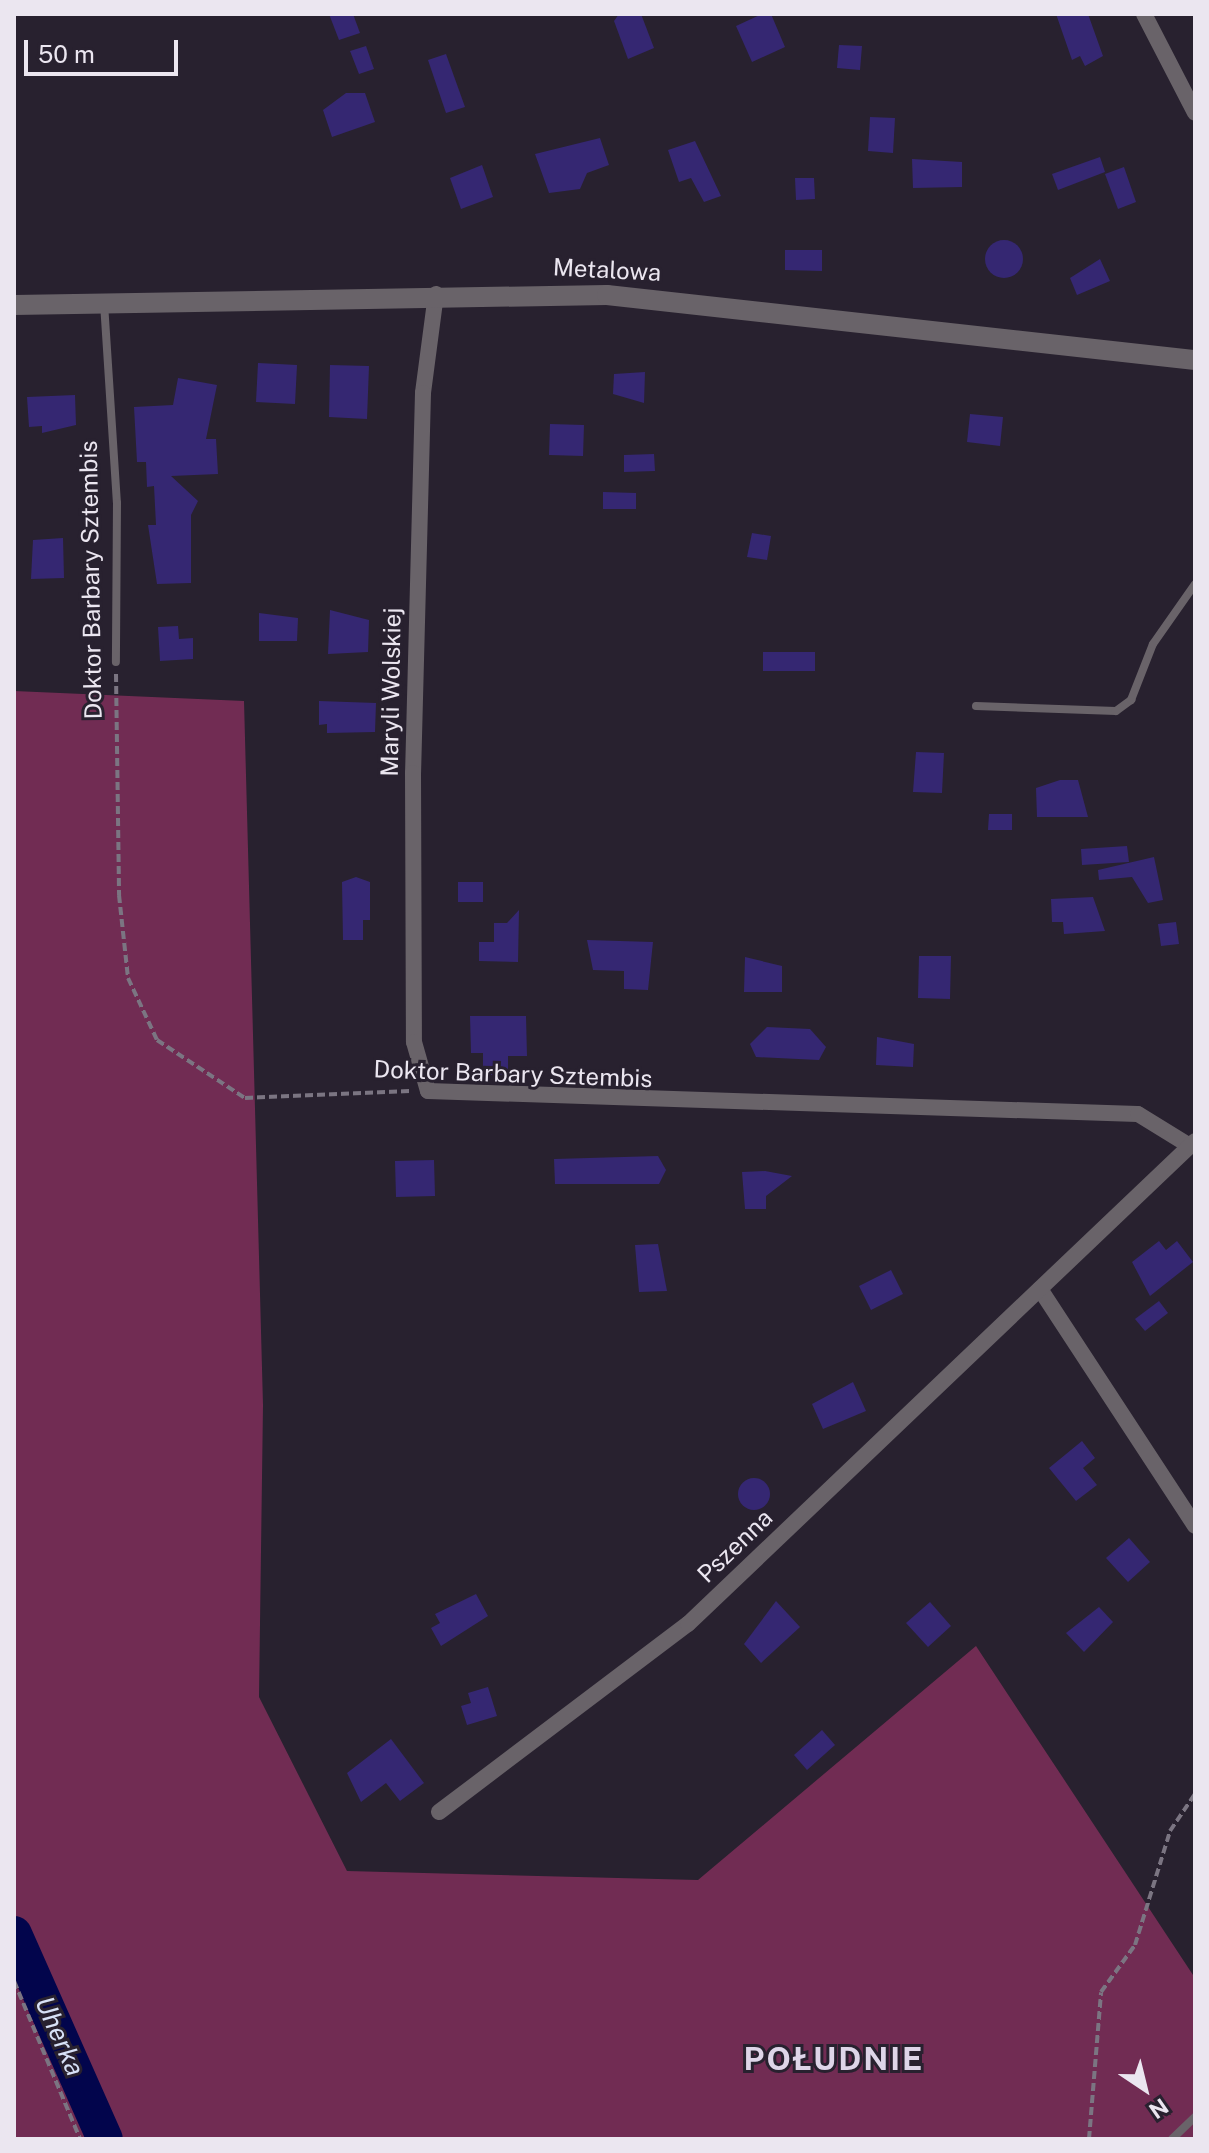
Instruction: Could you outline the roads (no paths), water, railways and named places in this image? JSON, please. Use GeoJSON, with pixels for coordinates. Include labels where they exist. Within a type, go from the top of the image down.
{"type":"FeatureCollection","features":[{"type":"Feature","properties":{"kind":"street"},"geometry":{"type":"LineString","coordinates":[[1144,14],[1195,113]]}},
{"type":"Feature","properties":{"kind":"street","name":"Metalowa"},"geometry":{"type":"LineString","coordinates":[[14,305],[436,294],[670,299],[1195,360]]}},
{"type":"Feature","properties":{"kind":"street","name":"Maryli Wolskiej"},"geometry":{"type":"LineString","coordinates":[[428,1091],[414,1042],[413,773],[423,393],[436,294]]}},
{"type":"Feature","properties":{"kind":"street","name":"Doktor Barbary Sztembis"},"geometry":{"type":"LineString","coordinates":[[428,1091],[1138,1114],[1192,1143]]}},
{"type":"Feature","properties":{"kind":"street","name":"Pszenna"},"geometry":{"type":"LineString","coordinates":[[439,1812],[688,1624],[1192,1143]]}},
{"type":"Feature","properties":{"kind":"street"},"geometry":{"type":"LineString","coordinates":[[1040,1289],[1195,1526]]}},
{"type":"Feature","properties":{"kind":"lane","name":"Doktor Barbary Sztembis"},"geometry":{"type":"LineString","coordinates":[[104,301],[117,503],[116,662]]}},
{"type":"Feature","properties":{"kind":"lane"},"geometry":{"type":"LineString","coordinates":[[976,706],[1116,711],[1131,700],[1153,644],[1195,584]]}},
{"type":"Feature","properties":{"kind":"lane"},"geometry":{"type":"LineString","coordinates":[[1172,2139],[1195,2117]]}},
{"type":"Feature","properties":{"kind":"waterway","name":"Uherka"},"geometry":{"type":"LineString","coordinates":[[14,1934],[105,2139]]}},
{"type":"Feature","properties":{"kind":"district","name":"POŁUDNIE"},"geometry":{"type":"Point","coordinates":[834,2059]}}]}
